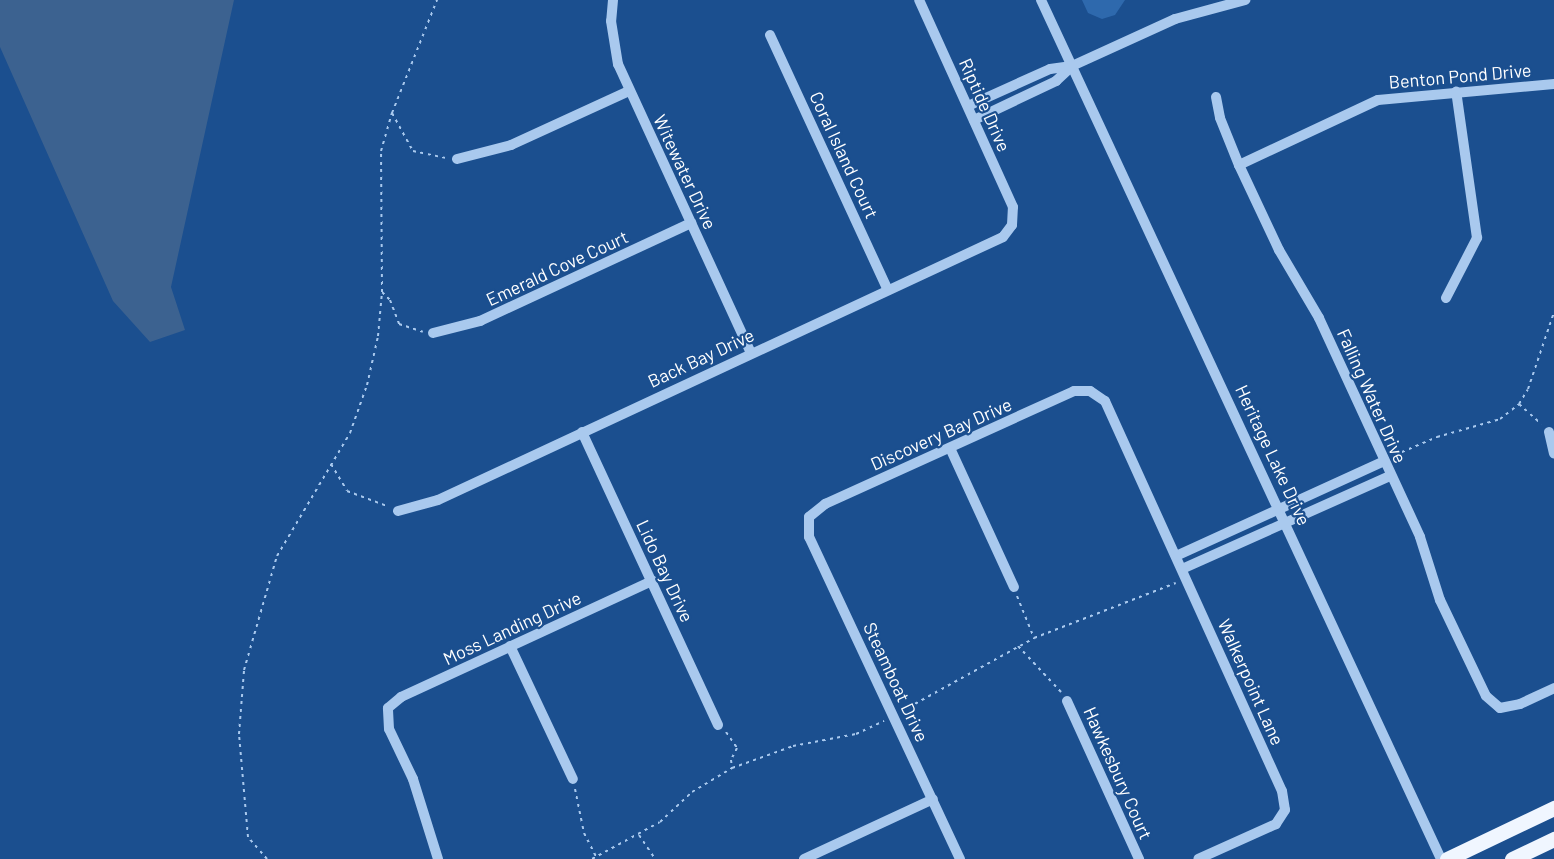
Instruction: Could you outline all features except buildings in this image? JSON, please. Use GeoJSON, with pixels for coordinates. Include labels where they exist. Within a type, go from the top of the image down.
{"type":"FeatureCollection","features":[{"type":"Feature","properties":{"kind":"main road"},"geometry":{"type":"LineString","coordinates":[[1447,859],[1554,808]]}},
{"type":"Feature","properties":{"kind":"main road"},"geometry":{"type":"LineString","coordinates":[[1512,859],[1554,838]]}},
{"type":"Feature","properties":{"kind":"street","name":"Witewater Drive"},"geometry":{"type":"LineString","coordinates":[[613,0],[611,21],[618,63],[751,353]]}},
{"type":"Feature","properties":{"kind":"street","name":"Riptide Drive"},"geometry":{"type":"LineString","coordinates":[[920,0],[1013,207],[1012,225]]}},
{"type":"Feature","properties":{"kind":"street","name":"Heritage Lake Drive"},"geometry":{"type":"LineString","coordinates":[[1041,0],[1287,524],[1441,859]]}},
{"type":"Feature","properties":{"kind":"street"},"geometry":{"type":"LineString","coordinates":[[968,106],[1050,69],[1072,66],[1175,19],[1245,0]]}},
{"type":"Feature","properties":{"kind":"street","name":"Coral Island Court"},"geometry":{"type":"LineString","coordinates":[[770,35],[888,290]]}},
{"type":"Feature","properties":{"kind":"street"},"geometry":{"type":"LineString","coordinates":[[974,120],[1056,81],[1072,66]]}},
{"type":"Feature","properties":{"kind":"street","name":"Benton Pond Drive"},"geometry":{"type":"LineString","coordinates":[[1239,165],[1378,100],[1554,84]]}},
{"type":"Feature","properties":{"kind":"street"},"geometry":{"type":"LineString","coordinates":[[457,159],[511,145],[629,91]]}},
{"type":"Feature","properties":{"kind":"street"},"geometry":{"type":"LineString","coordinates":[[1446,298],[1477,238],[1456,92]]}},
{"type":"Feature","properties":{"kind":"street","name":"Falling Water Drive"},"geometry":{"type":"LineString","coordinates":[[1216,96],[1220,118],[1239,165],[1279,250],[1319,318],[1420,537],[1440,600],[1486,696],[1500,708],[1520,704],[1554,688]]}},
{"type":"Feature","properties":{"kind":"street","name":"Emerald Cove Court"},"geometry":{"type":"LineString","coordinates":[[433,333],[480,321],[691,223]]}},
{"type":"Feature","properties":{"kind":"street","name":"Back Bay Drive"},"geometry":{"type":"LineString","coordinates":[[398,511],[438,500],[1003,237],[1012,225]]}},
{"type":"Feature","properties":{"kind":"street","name":"Discovery Bay Drive"},"geometry":{"type":"LineString","coordinates":[[809,517],[825,504],[1074,391],[1090,391]]}},
{"type":"Feature","properties":{"kind":"street","name":"Walkerpoint Lane"},"geometry":{"type":"LineString","coordinates":[[1090,391],[1105,401],[1282,791],[1285,810],[1276,824],[1198,859]]}},
{"type":"Feature","properties":{"kind":"street","name":"Lido Bay Drive"},"geometry":{"type":"LineString","coordinates":[[582,432],[718,725]]}},
{"type":"Feature","properties":{"kind":"street"},"geometry":{"type":"LineString","coordinates":[[1549,432],[1554,453]]}},
{"type":"Feature","properties":{"kind":"street"},"geometry":{"type":"LineString","coordinates":[[950,448],[1014,587]]}},
{"type":"Feature","properties":{"kind":"street"},"geometry":{"type":"LineString","coordinates":[[1176,556],[1384,461]]}},
{"type":"Feature","properties":{"kind":"street"},"geometry":{"type":"LineString","coordinates":[[1182,568],[1287,524],[1390,476]]}},
{"type":"Feature","properties":{"kind":"street","name":"Steamboat Drive"},"geometry":{"type":"LineString","coordinates":[[809,517],[809,537],[960,859]]}},
{"type":"Feature","properties":{"kind":"street","name":"Moss Landing Drive"},"geometry":{"type":"LineString","coordinates":[[438,859],[412,779],[389,729],[388,708],[401,697],[652,580]]}},
{"type":"Feature","properties":{"kind":"street"},"geometry":{"type":"LineString","coordinates":[[510,646],[573,779]]}},
{"type":"Feature","properties":{"kind":"street","name":"Hawkesbury Court"},"geometry":{"type":"LineString","coordinates":[[1067,701],[1139,859]]}},
{"type":"Feature","properties":{"kind":"street"},"geometry":{"type":"LineString","coordinates":[[804,859],[933,799]]}},
{"type":"Feature","properties":{"kind":"path"},"geometry":{"type":"LineString","coordinates":[[267,859],[248,837],[246,826],[239,734],[244,670],[277,556],[350,433],[367,385],[378,336],[382,292],[381,151],[392,113],[438,0]]}},
{"type":"Feature","properties":{"kind":"path"},"geometry":{"type":"LineString","coordinates":[[392,113],[413,151],[457,159]]}},
{"type":"Feature","properties":{"kind":"path"},"geometry":{"type":"LineString","coordinates":[[382,292],[404,328],[433,333]]}},
{"type":"Feature","properties":{"kind":"path"},"geometry":{"type":"LineString","coordinates":[[1384,461],[1437,436],[1500,419],[1518,404],[1528,389],[1554,312]]}},
{"type":"Feature","properties":{"kind":"path"},"geometry":{"type":"LineString","coordinates":[[1518,404],[1549,432]]}},
{"type":"Feature","properties":{"kind":"path"},"geometry":{"type":"LineString","coordinates":[[331,464],[347,491],[398,511]]}},
{"type":"Feature","properties":{"kind":"path"},"geometry":{"type":"LineString","coordinates":[[1014,587],[1035,638]]}},
{"type":"Feature","properties":{"kind":"path"},"geometry":{"type":"LineString","coordinates":[[1018,646],[1045,671],[1067,701]]}},
{"type":"Feature","properties":{"kind":"path"},"geometry":{"type":"LineString","coordinates":[[718,725],[736,741],[732,768]]}},
{"type":"Feature","properties":{"kind":"path"},"geometry":{"type":"LineString","coordinates":[[573,779],[584,833],[596,857]]}},
{"type":"Feature","properties":{"kind":"path"},"geometry":{"type":"LineString","coordinates":[[639,835],[655,859]]}},
{"type":"Feature","properties":{"kind":"shaded area"},"geometry":{"type":"Polygon","coordinates":[[[0,0],[234,0],[171,287],[185,330],[150,342],[113,301],[0,47],[0,0]]]}},
{"type":"Feature","properties":{"kind":"shaded area"},"geometry":{"type":"Polygon","coordinates":[[[1082,0],[1125,0],[1115,15],[1102,19],[1088,13],[1082,0]]]}}]}
